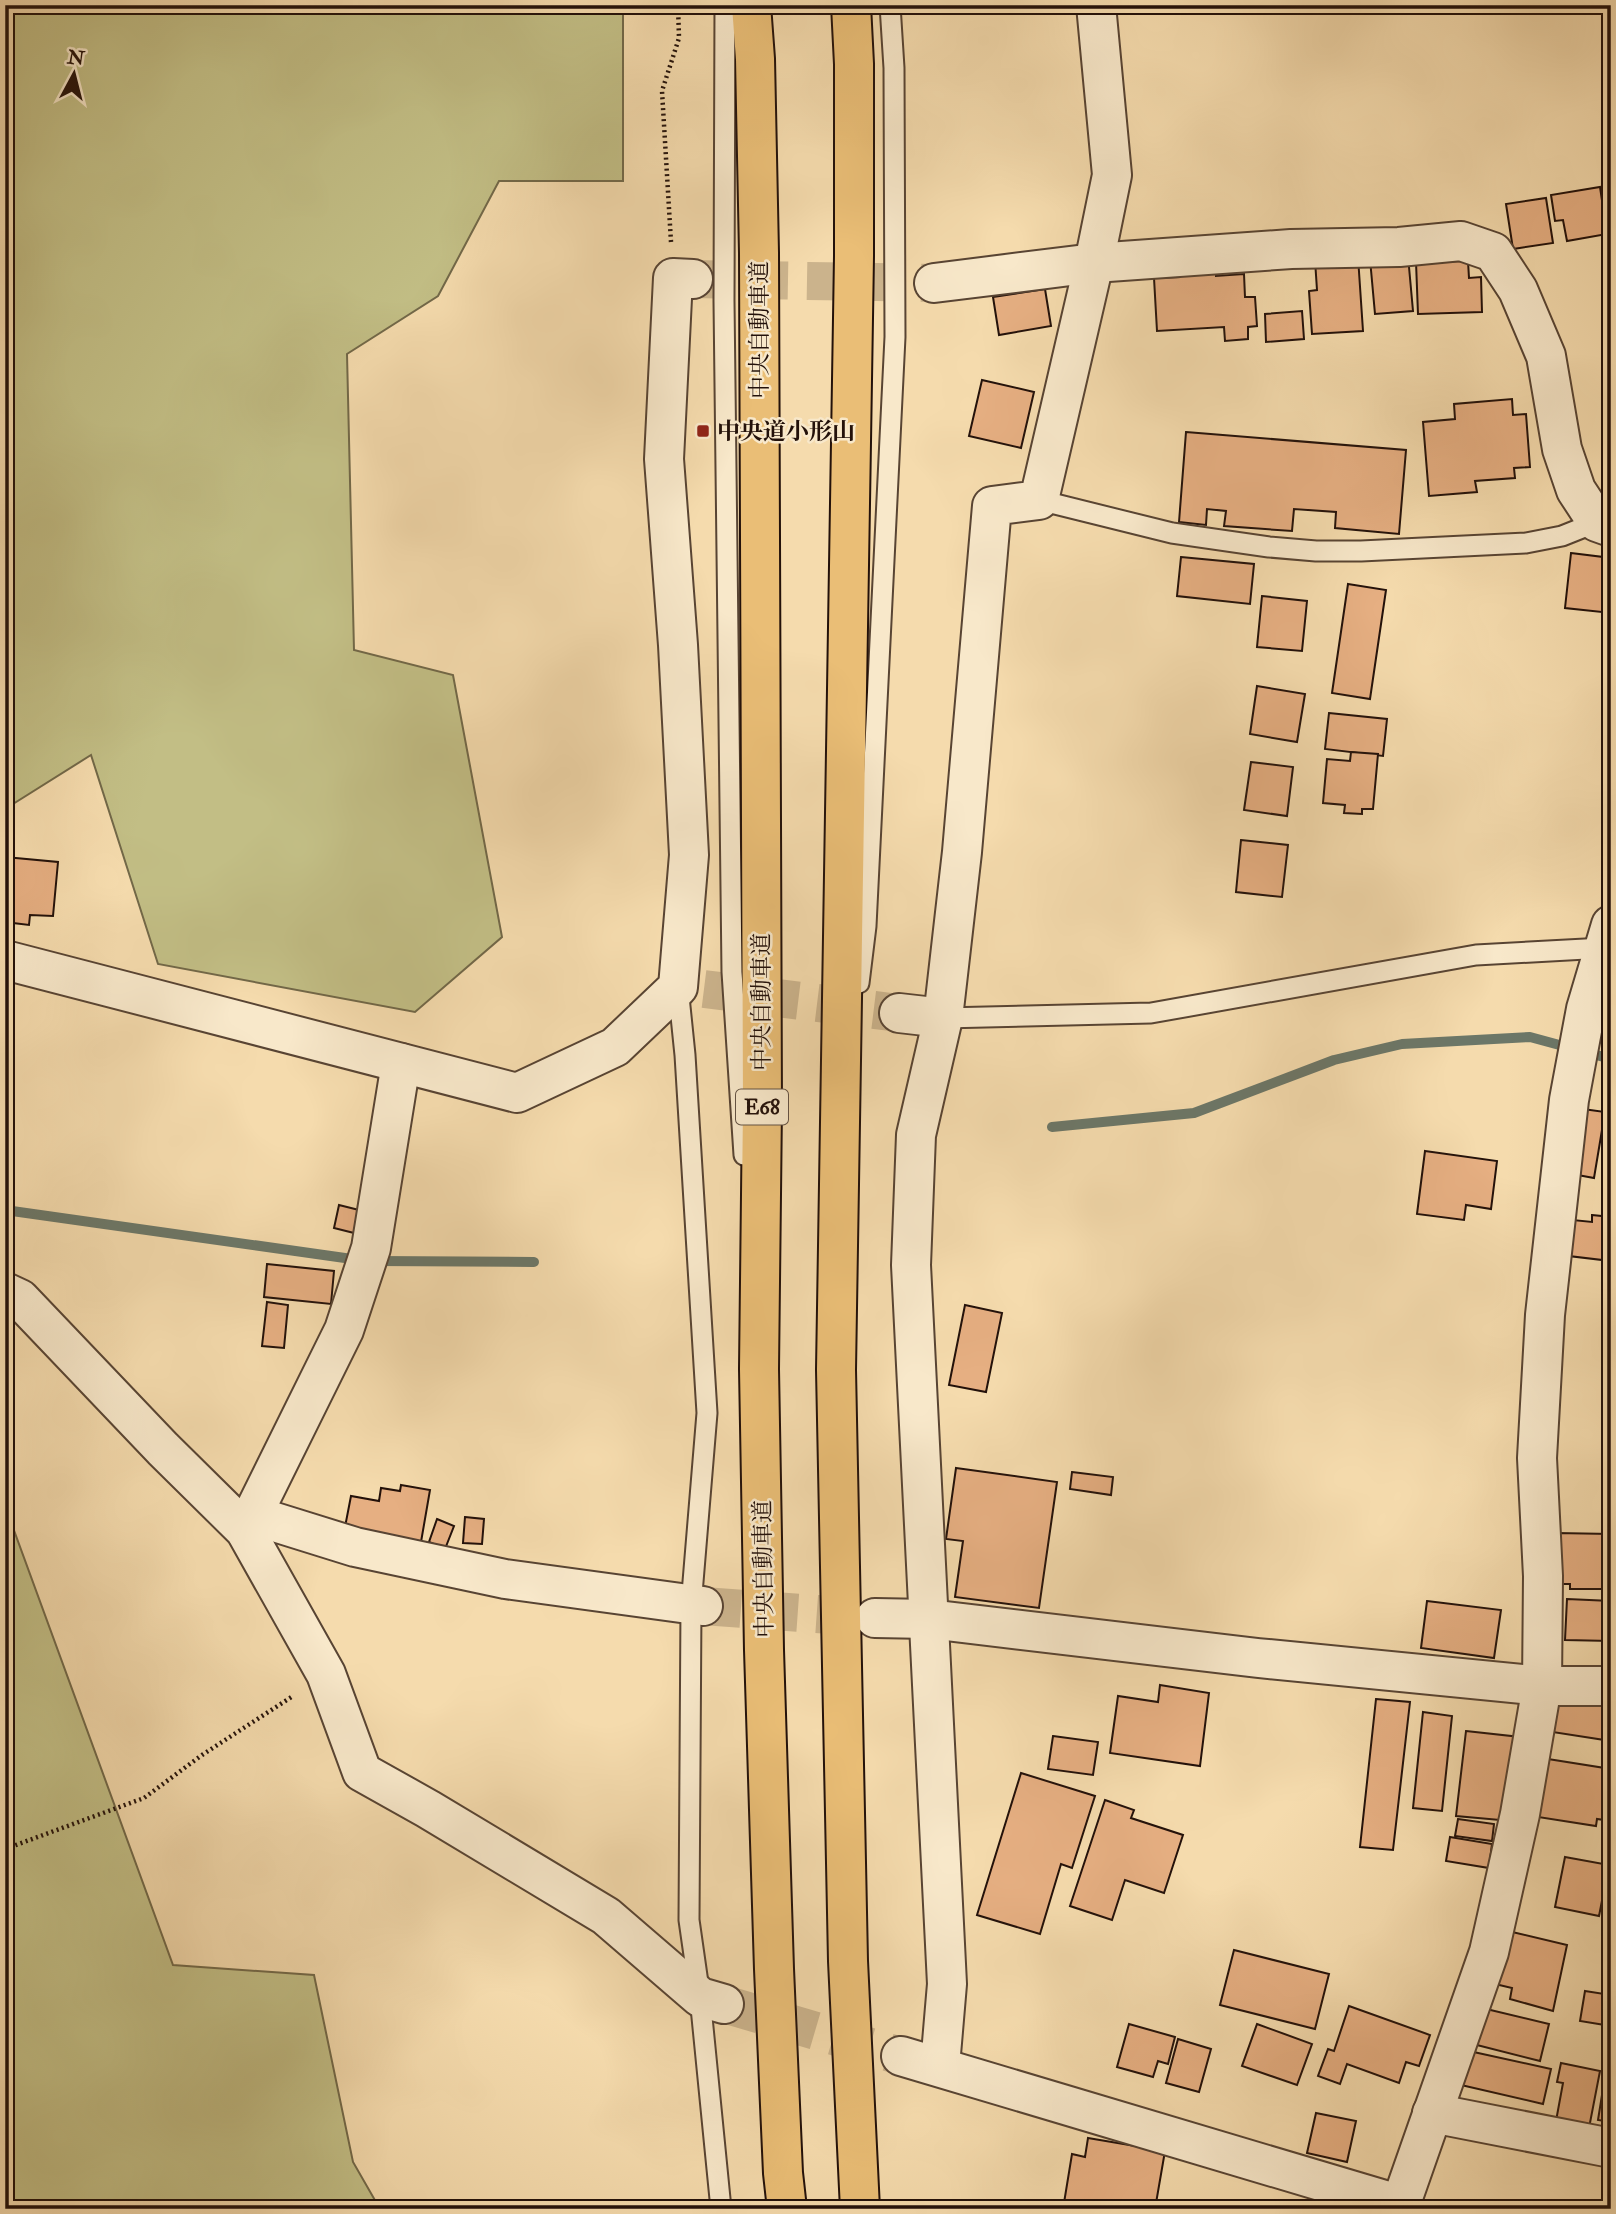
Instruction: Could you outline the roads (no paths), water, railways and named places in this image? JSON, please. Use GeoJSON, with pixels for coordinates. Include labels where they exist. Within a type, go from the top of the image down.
{"type":"FeatureCollection","features":[{"type":"Feature","properties":{"kind":"highway","name":"中央自動車道"},"geometry":{"type":"LineString","coordinates":[[751,5],[755,59],[759,253],[762,1107],[759,1369],[774,1969],[787,2209]]}},
{"type":"Feature","properties":{"kind":"highway"},"geometry":{"type":"LineString","coordinates":[[851,5],[854,64],[854,256],[836,1370],[848,1961],[860,2209]]}},
{"type":"Feature","properties":{"kind":"street"},"geometry":{"type":"LineString","coordinates":[[940,2066],[947,1984],[911,1265],[916,1135],[943,1018],[962,852],[992,506],[1039,500],[1112,175],[1096,5]]}},
{"type":"Feature","properties":{"kind":"street"},"geometry":{"type":"LineString","coordinates":[[934,283],[1094,263],[1291,249],[1399,247],[1461,242],[1493,252],[1518,290],[1546,356],[1562,449],[1576,490],[1604,524]]}},
{"type":"Feature","properties":{"kind":"street"},"geometry":{"type":"LineString","coordinates":[[5,960],[517,1093],[615,1047],[691,988],[689,855],[678,645],[664,459],[683,278]]}},
{"type":"Feature","properties":{"kind":"street"},"geometry":{"type":"LineString","coordinates":[[901,2056],[1400,2207],[1489,1952],[1520,1814],[1542,1686],[1543,1576],[1538,1445],[1545,1315],[1569,1101],[1586,1009],[1607,936]]}},
{"type":"Feature","properties":{"kind":"street"},"geometry":{"type":"LineString","coordinates":[[900,1013],[943,1018]]}},
{"type":"Feature","properties":{"kind":"street"},"geometry":{"type":"LineString","coordinates":[[249,1523],[344,1330],[366,1263],[401,1063]]}},
{"type":"Feature","properties":{"kind":"street"},"geometry":{"type":"LineString","coordinates":[[5,1292],[20,1299],[163,1449],[249,1523],[326,1674],[362,1772],[606,1916],[712,2001]]}},
{"type":"Feature","properties":{"kind":"street"},"geometry":{"type":"LineString","coordinates":[[249,1523],[505,1579],[697,1606]]}},
{"type":"Feature","properties":{"kind":"street"},"geometry":{"type":"LineString","coordinates":[[875,1618],[929,1619],[1258,1658],[1542,1686],[1611,1686]]}},
{"type":"Feature","properties":{"kind":"street"},"geometry":{"type":"LineString","coordinates":[[1432,2113],[1611,2148]]}},
{"type":"Feature","properties":{"kind":"lane"},"geometry":{"type":"LineString","coordinates":[[725,5],[724,315],[732,972],[759,1369]]}},
{"type":"Feature","properties":{"kind":"lane"},"geometry":{"type":"LineString","coordinates":[[840,1127],[866,926],[895,337],[894,68],[890,5]]}},
{"type":"Feature","properties":{"kind":"lane"},"geometry":{"type":"LineString","coordinates":[[1039,500],[1172,533],[1316,551],[1526,542],[1562,536],[1604,524]]}},
{"type":"Feature","properties":{"kind":"lane"},"geometry":{"type":"LineString","coordinates":[[943,1018],[1151,1013],[1476,954],[1607,936]]}},
{"type":"Feature","properties":{"kind":"lane"},"geometry":{"type":"LineString","coordinates":[[691,988],[687,1082],[707,1413],[697,1606],[689,1920],[712,2001],[721,2209]]}},
{"type":"Feature","properties":{"kind":"waterway"},"geometry":{"type":"LineString","coordinates":[[1052,1127],[1194,1113],[1334,1060],[1402,1044],[1530,1037],[1611,1059]]}},
{"type":"Feature","properties":{"kind":"waterway"},"geometry":{"type":"LineString","coordinates":[[5,1210],[359,1260]]}},
{"type":"Feature","properties":{"kind":"waterway"},"geometry":{"type":"LineString","coordinates":[[375,1261],[534,1262]]}},
{"type":"Feature","properties":{"kind":"tunnel"},"geometry":{"type":"LineString","coordinates":[[693,279],[934,283]]}},
{"type":"Feature","properties":{"kind":"tunnel"},"geometry":{"type":"LineString","coordinates":[[704,989],[899,1013]]}},
{"type":"Feature","properties":{"kind":"tunnel"},"geometry":{"type":"LineString","coordinates":[[703,1606],[873,1618]]}},
{"type":"Feature","properties":{"kind":"tunnel"},"geometry":{"type":"LineString","coordinates":[[724,2004],[901,2056]]}},
{"type":"Feature","properties":{"kind":"place","name":"中央道小形山"},"geometry":{"type":"Point","coordinates":[703,431]}}]}
